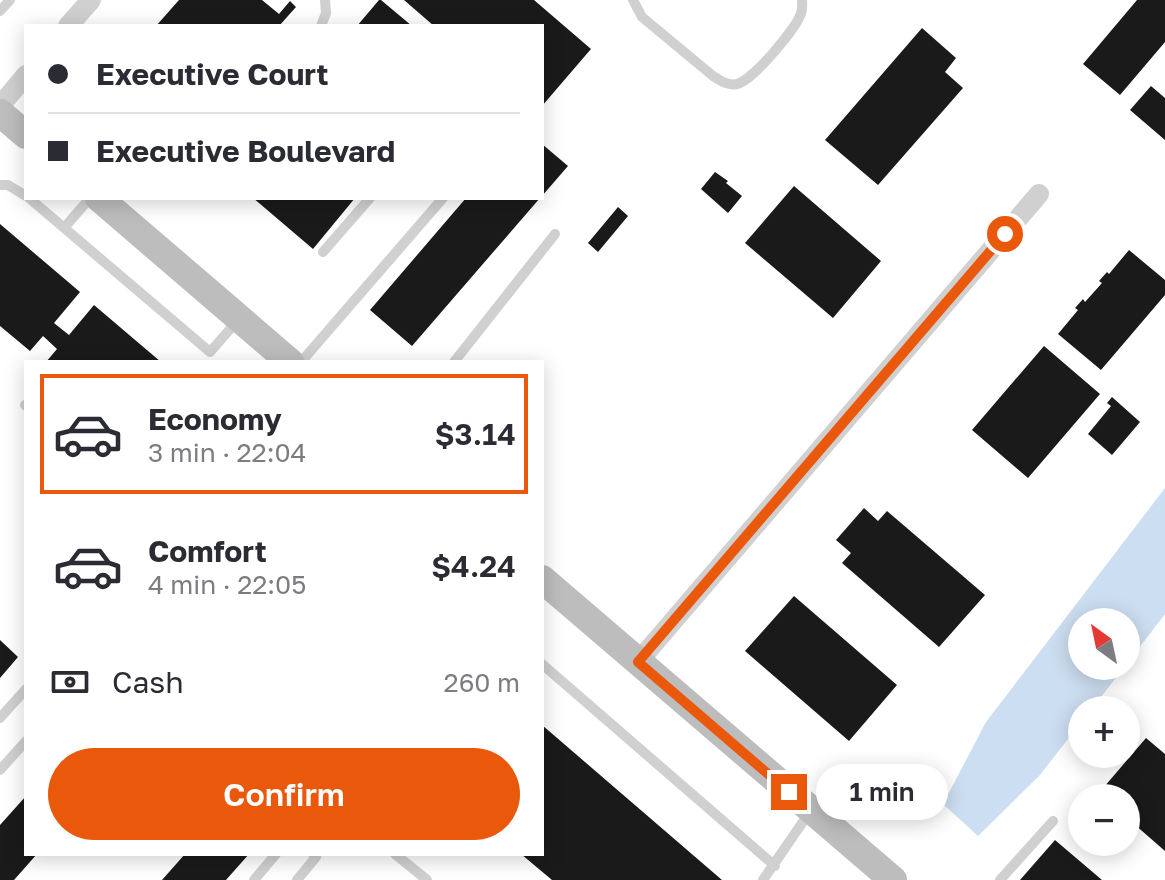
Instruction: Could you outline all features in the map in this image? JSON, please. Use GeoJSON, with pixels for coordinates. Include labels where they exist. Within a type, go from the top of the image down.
{"type":"FeatureCollection","features":[{"type":"Feature","properties":{"kind":"street"},"geometry":{"type":"LineString","coordinates":[[70,24],[91,0]]}},
{"type":"Feature","properties":{"kind":"street"},"geometry":{"type":"LineString","coordinates":[[0,106],[24,77]]}},
{"type":"Feature","properties":{"kind":"street"},"geometry":{"type":"LineString","coordinates":[[0,113],[24,133]]}},
{"type":"Feature","properties":{"kind":"street"},"geometry":{"type":"LineString","coordinates":[[638,662],[1039,194]]}},
{"type":"Feature","properties":{"kind":"street"},"geometry":{"type":"LineString","coordinates":[[101,200],[288,360]]}},
{"type":"Feature","properties":{"kind":"street"},"geometry":{"type":"LineString","coordinates":[[544,581],[893,880]]}},
{"type":"Feature","properties":{"kind":"lane"},"geometry":{"type":"LineString","coordinates":[[0,11],[10,0]]}},
{"type":"Feature","properties":{"kind":"lane"},"geometry":{"type":"LineString","coordinates":[[322,24],[326,13],[325,0]]}},
{"type":"Feature","properties":{"kind":"lane"},"geometry":{"type":"LineString","coordinates":[[633,0],[642,17],[713,76],[725,83],[738,84],[751,77],[795,26],[803,10],[802,0]]}},
{"type":"Feature","properties":{"kind":"lane"},"geometry":{"type":"LineString","coordinates":[[0,185],[8,185],[24,195]]}},
{"type":"Feature","properties":{"kind":"lane"},"geometry":{"type":"LineString","coordinates":[[31,200],[209,357],[239,319]]}},
{"type":"Feature","properties":{"kind":"lane"},"geometry":{"type":"LineString","coordinates":[[64,228],[88,200]]}},
{"type":"Feature","properties":{"kind":"lane"},"geometry":{"type":"LineString","coordinates":[[323,252],[368,200]]}},
{"type":"Feature","properties":{"kind":"lane"},"geometry":{"type":"LineString","coordinates":[[303,360],[441,200]]}},
{"type":"Feature","properties":{"kind":"lane"},"geometry":{"type":"LineString","coordinates":[[456,360],[555,234]]}},
{"type":"Feature","properties":{"kind":"lane"},"geometry":{"type":"LineString","coordinates":[[544,666],[775,866]]}},
{"type":"Feature","properties":{"kind":"lane"},"geometry":{"type":"LineString","coordinates":[[0,718],[24,691]]}},
{"type":"Feature","properties":{"kind":"lane"},"geometry":{"type":"LineString","coordinates":[[0,770],[24,743]]}},
{"type":"Feature","properties":{"kind":"lane"},"geometry":{"type":"LineString","coordinates":[[763,880],[811,810]]}},
{"type":"Feature","properties":{"kind":"lane"},"geometry":{"type":"LineString","coordinates":[[1000,880],[1053,821]]}},
{"type":"Feature","properties":{"kind":"lane"},"geometry":{"type":"LineString","coordinates":[[254,880],[274,856]]}},
{"type":"Feature","properties":{"kind":"lane"},"geometry":{"type":"LineString","coordinates":[[297,880],[315,856]]}},
{"type":"Feature","properties":{"kind":"lane"},"geometry":{"type":"LineString","coordinates":[[397,856],[427,880]]}},
{"type":"Feature","properties":{"kind":"water"},"geometry":{"type":"Polygon","coordinates":[[[1165,488],[1165,614],[1140,647],[1140,608],[1073,608],[1165,488]]]}},
{"type":"Feature","properties":{"kind":"water"},"geometry":{"type":"Polygon","coordinates":[[[1068,615],[1068,680],[1114,680],[1102,696],[1068,696],[1068,739],[1040,775],[978,836],[943,804],[986,722],[1068,615]]]}},
{"type":"Feature","properties":{"kind":"building"},"geometry":{"type":"Polygon","coordinates":[[[179,0],[262,0],[279,14],[290,1],[296,7],[281,24],[158,24],[179,0]]]}},
{"type":"Feature","properties":{"kind":"building"},"geometry":{"type":"Polygon","coordinates":[[[381,0],[410,24],[359,24],[381,0]]]}},
{"type":"Feature","properties":{"kind":"building"},"geometry":{"type":"Polygon","coordinates":[[[404,0],[534,0],[591,49],[544,104],[544,24],[432,24],[404,0]]]}},
{"type":"Feature","properties":{"kind":"building"},"geometry":{"type":"Polygon","coordinates":[[[1137,0],[1165,0],[1165,42],[1120,95],[1083,64],[1137,0]]]}},
{"type":"Feature","properties":{"kind":"building"},"geometry":{"type":"Polygon","coordinates":[[[922,28],[956,58],[945,72],[963,88],[878,185],[825,140],[922,28]]]}},
{"type":"Feature","properties":{"kind":"building"},"geometry":{"type":"Polygon","coordinates":[[[1151,86],[1165,98],[1165,140],[1130,110],[1151,86]]]}},
{"type":"Feature","properties":{"kind":"building"},"geometry":{"type":"Polygon","coordinates":[[[544,146],[568,166],[544,194],[544,146]]]}},
{"type":"Feature","properties":{"kind":"building"},"geometry":{"type":"Polygon","coordinates":[[[715,172],[742,196],[728,213],[701,189],[715,172]]]}},
{"type":"Feature","properties":{"kind":"building"},"geometry":{"type":"Polygon","coordinates":[[[794,186],[881,261],[833,318],[745,243],[794,186]]]}},
{"type":"Feature","properties":{"kind":"building"},"geometry":{"type":"Polygon","coordinates":[[[255,200],[353,200],[313,249],[255,200]]]}},
{"type":"Feature","properties":{"kind":"building"},"geometry":{"type":"Polygon","coordinates":[[[464,200],[538,200],[412,346],[370,310],[464,200]]]}},
{"type":"Feature","properties":{"kind":"building"},"geometry":{"type":"Polygon","coordinates":[[[618,207],[628,216],[598,252],[588,243],[618,207]]]}},
{"type":"Feature","properties":{"kind":"building"},"geometry":{"type":"Polygon","coordinates":[[[0,224],[80,292],[54,323],[69,335],[94,305],[159,360],[48,360],[57,349],[43,336],[30,351],[0,326],[0,224]]]}},
{"type":"Feature","properties":{"kind":"building"},"geometry":{"type":"Polygon","coordinates":[[[1129,250],[1165,280],[1165,295],[1101,370],[1058,334],[1078,310],[1075,308],[1083,299],[1085,302],[1102,283],[1099,281],[1129,250]]]}},
{"type":"Feature","properties":{"kind":"building"},"geometry":{"type":"Polygon","coordinates":[[[1044,346],[1100,394],[1028,478],[972,430],[1044,346]]]}},
{"type":"Feature","properties":{"kind":"building"},"geometry":{"type":"Polygon","coordinates":[[[1112,397],[1140,422],[1112,455],[1088,434],[1111,406],[1107,403],[1112,397]]]}},
{"type":"Feature","properties":{"kind":"building"},"geometry":{"type":"Polygon","coordinates":[[[864,508],[878,521],[887,511],[985,595],[939,647],[842,563],[851,553],[836,540],[864,508]]]}},
{"type":"Feature","properties":{"kind":"building"},"geometry":{"type":"Polygon","coordinates":[[[794,596],[897,685],[849,741],[745,651],[794,596]]]}},
{"type":"Feature","properties":{"kind":"building"},"geometry":{"type":"Polygon","coordinates":[[[0,640],[18,657],[0,678],[0,640]]]}},
{"type":"Feature","properties":{"kind":"building"},"geometry":{"type":"Polygon","coordinates":[[[544,727],[722,880],[552,880],[523,856],[544,856],[544,727]]]}},
{"type":"Feature","properties":{"kind":"building"},"geometry":{"type":"Polygon","coordinates":[[[1146,738],[1165,754],[1165,851],[1140,829],[1140,784],[1107,784],[1120,768],[1140,768],[1140,745],[1146,738]]]}},
{"type":"Feature","properties":{"kind":"building"},"geometry":{"type":"Polygon","coordinates":[[[24,798],[24,856],[35,856],[14,880],[0,880],[0,825],[24,798]]]}},
{"type":"Feature","properties":{"kind":"building"},"geometry":{"type":"Polygon","coordinates":[[[1055,840],[1068,851],[1068,856],[1074,856],[1102,880],[1020,880],[1055,840]]]}},
{"type":"Feature","properties":{"kind":"building"},"geometry":{"type":"Polygon","coordinates":[[[183,856],[247,856],[226,880],[162,880],[183,856]]]}},
{"type":"Feature","properties":{"kind":"route"},"geometry":{"type":"LineString","coordinates":[[789,792],[638,662],[1005,234]]}}]}
